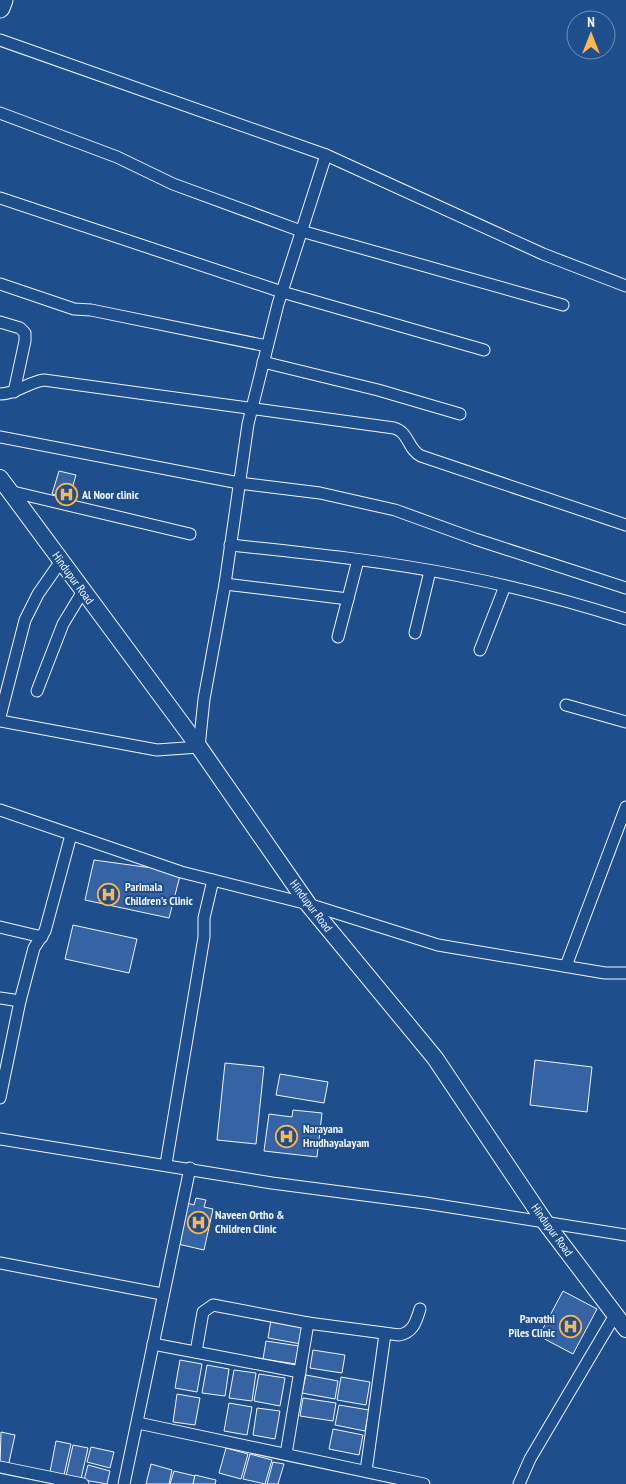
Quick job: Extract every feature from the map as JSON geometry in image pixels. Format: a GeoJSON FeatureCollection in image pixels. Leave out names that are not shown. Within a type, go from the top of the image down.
{"type":"FeatureCollection","features":[{"type":"Feature","properties":{"kind":"main road"},"geometry":{"type":"LineString","coordinates":[[0,8],[3,0]]}},
{"type":"Feature","properties":{"kind":"street"},"geometry":{"type":"LineString","coordinates":[[0,40],[326,155],[543,254],[626,286]]}},
{"type":"Feature","properties":{"kind":"street"},"geometry":{"type":"LineString","coordinates":[[0,113],[117,157],[173,184],[301,231],[562,305]]}},
{"type":"Feature","properties":{"kind":"street"},"geometry":{"type":"LineString","coordinates":[[0,721],[157,750],[199,748],[204,699],[225,584],[238,483],[252,408],[282,292],[326,155]]}},
{"type":"Feature","properties":{"kind":"street"},"geometry":{"type":"LineString","coordinates":[[0,198],[282,292],[484,350]]}},
{"type":"Feature","properties":{"kind":"street"},"geometry":{"type":"LineString","coordinates":[[0,284],[74,309],[92,310],[267,346]]}},
{"type":"Feature","properties":{"kind":"street"},"geometry":{"type":"LineString","coordinates":[[0,322],[20,328],[25,333],[14,392]]}},
{"type":"Feature","properties":{"kind":"street"},"geometry":{"type":"LineString","coordinates":[[263,362],[378,390],[460,414]]}},
{"type":"Feature","properties":{"kind":"street"},"geometry":{"type":"LineString","coordinates":[[0,394],[14,392],[32,382],[44,380],[399,429],[415,453],[421,456],[626,525]]}},
{"type":"Feature","properties":{"kind":"street"},"geometry":{"type":"LineString","coordinates":[[0,437],[238,483],[320,493],[395,510],[475,539],[626,588]]}},
{"type":"Feature","properties":{"kind":"street"},"geometry":{"type":"LineString","coordinates":[[5,484],[190,534]]}},
{"type":"Feature","properties":{"kind":"street","name":"Hindupur Road"},"geometry":{"type":"LineString","coordinates":[[5,484],[199,748],[308,904],[436,1058],[545,1222],[626,1330]]}},
{"type":"Feature","properties":{"kind":"street"},"geometry":{"type":"LineString","coordinates":[[230,545],[358,560],[430,571],[567,601],[626,619]]}},
{"type":"Feature","properties":{"kind":"street"},"geometry":{"type":"LineString","coordinates":[[338,637],[358,560]]}},
{"type":"Feature","properties":{"kind":"street"},"geometry":{"type":"LineString","coordinates":[[0,717],[25,620],[38,594],[61,561]]}},
{"type":"Feature","properties":{"kind":"street"},"geometry":{"type":"LineString","coordinates":[[415,633],[430,571]]}},
{"type":"Feature","properties":{"kind":"street"},"geometry":{"type":"LineString","coordinates":[[225,584],[348,599]]}},
{"type":"Feature","properties":{"kind":"street"},"geometry":{"type":"LineString","coordinates":[[480,650],[505,586]]}},
{"type":"Feature","properties":{"kind":"street"},"geometry":{"type":"LineString","coordinates":[[37,691],[63,624],[83,591]]}},
{"type":"Feature","properties":{"kind":"street"},"geometry":{"type":"LineString","coordinates":[[566,705],[626,722]]}},
{"type":"Feature","properties":{"kind":"street"},"geometry":{"type":"LineString","coordinates":[[566,966],[626,807]]}},
{"type":"Feature","properties":{"kind":"street"},"geometry":{"type":"LineString","coordinates":[[0,810],[71,836],[213,880],[308,904],[438,946],[605,973],[626,973]]}},
{"type":"Feature","properties":{"kind":"street"},"geometry":{"type":"LineString","coordinates":[[0,1098],[20,1002],[34,948],[42,938],[71,836]]}},
{"type":"Feature","properties":{"kind":"street"},"geometry":{"type":"LineString","coordinates":[[166,1164],[202,946],[204,918],[213,880]]}},
{"type":"Feature","properties":{"kind":"street"},"geometry":{"type":"LineString","coordinates":[[0,927],[42,938]]}},
{"type":"Feature","properties":{"kind":"street"},"geometry":{"type":"LineString","coordinates":[[0,998],[20,1002]]}},
{"type":"Feature","properties":{"kind":"street"},"geometry":{"type":"LineString","coordinates":[[0,1139],[626,1235]]}},
{"type":"Feature","properties":{"kind":"street"},"geometry":{"type":"LineString","coordinates":[[124,1484],[138,1423],[162,1294],[190,1168]]}},
{"type":"Feature","properties":{"kind":"street"},"geometry":{"type":"LineString","coordinates":[[0,1263],[162,1294]]}},
{"type":"Feature","properties":{"kind":"street"},"geometry":{"type":"LineString","coordinates":[[196,1352],[203,1312],[213,1304],[308,1323],[385,1334],[407,1334],[413,1328],[420,1309]]}},
{"type":"Feature","properties":{"kind":"street"},"geometry":{"type":"LineString","coordinates":[[519,1484],[530,1459],[615,1315]]}},
{"type":"Feature","properties":{"kind":"street"},"geometry":{"type":"LineString","coordinates":[[286,1454],[308,1323]]}},
{"type":"Feature","properties":{"kind":"street"},"geometry":{"type":"LineString","coordinates":[[366,1471],[385,1334]]}},
{"type":"Feature","properties":{"kind":"street"},"geometry":{"type":"LineString","coordinates":[[153,1344],[300,1372]]}},
{"type":"Feature","properties":{"kind":"street"},"geometry":{"type":"LineString","coordinates":[[138,1423],[424,1484]]}},
{"type":"Feature","properties":{"kind":"street"},"geometry":{"type":"LineString","coordinates":[[0,1467],[83,1484]]}},
{"type":"Feature","properties":{"kind":"building"},"geometry":{"type":"Polygon","coordinates":[[[59,471],[76,475],[69,499],[52,494],[59,471]]]}},
{"type":"Feature","properties":{"kind":"building"},"geometry":{"type":"Polygon","coordinates":[[[94,860],[181,872],[169,918],[85,900],[94,860]]]}},
{"type":"Feature","properties":{"kind":"building"},"geometry":{"type":"Polygon","coordinates":[[[73,925],[137,939],[129,973],[65,959],[73,925]]]}},
{"type":"Feature","properties":{"kind":"building"},"geometry":{"type":"Polygon","coordinates":[[[535,1060],[592,1067],[587,1112],[530,1105],[535,1060]]]}},
{"type":"Feature","properties":{"kind":"building"},"geometry":{"type":"Polygon","coordinates":[[[225,1063],[264,1067],[256,1144],[217,1140],[225,1063]]]}},
{"type":"Feature","properties":{"kind":"building"},"geometry":{"type":"Polygon","coordinates":[[[280,1074],[328,1082],[324,1103],[276,1095],[280,1074]]]}},
{"type":"Feature","properties":{"kind":"building"},"geometry":{"type":"Polygon","coordinates":[[[293,1110],[322,1113],[317,1157],[264,1151],[269,1114],[292,1117],[293,1110]]]}},
{"type":"Feature","properties":{"kind":"building"},"geometry":{"type":"Polygon","coordinates":[[[196,1198],[206,1200],[204,1207],[213,1209],[204,1250],[178,1244],[187,1203],[194,1205],[196,1198]]]}},
{"type":"Feature","properties":{"kind":"building"},"geometry":{"type":"Polygon","coordinates":[[[563,1291],[597,1309],[573,1354],[539,1336],[563,1291]]]}},
{"type":"Feature","properties":{"kind":"building"},"geometry":{"type":"Polygon","coordinates":[[[271,1320],[304,1326],[301,1344],[268,1338],[271,1320]]]}},
{"type":"Feature","properties":{"kind":"building"},"geometry":{"type":"Polygon","coordinates":[[[266,1341],[299,1346],[296,1364],[263,1359],[266,1341]]]}},
{"type":"Feature","properties":{"kind":"building"},"geometry":{"type":"Polygon","coordinates":[[[313,1350],[345,1355],[342,1373],[310,1368],[313,1350]]]}},
{"type":"Feature","properties":{"kind":"building"},"geometry":{"type":"Polygon","coordinates":[[[180,1360],[202,1364],[197,1392],[175,1388],[180,1360]]]}},
{"type":"Feature","properties":{"kind":"building"},"geometry":{"type":"Polygon","coordinates":[[[207,1365],[229,1369],[225,1396],[202,1393],[207,1365]]]}},
{"type":"Feature","properties":{"kind":"building"},"geometry":{"type":"Polygon","coordinates":[[[234,1370],[256,1373],[252,1401],[229,1398],[234,1370]]]}},
{"type":"Feature","properties":{"kind":"building"},"geometry":{"type":"Polygon","coordinates":[[[259,1374],[285,1378],[280,1406],[254,1401],[259,1374]]]}},
{"type":"Feature","properties":{"kind":"building"},"geometry":{"type":"Polygon","coordinates":[[[306,1375],[338,1381],[335,1399],[302,1393],[306,1375]]]}},
{"type":"Feature","properties":{"kind":"building"},"geometry":{"type":"Polygon","coordinates":[[[341,1377],[370,1382],[366,1405],[337,1400],[341,1377]]]}},
{"type":"Feature","properties":{"kind":"building"},"geometry":{"type":"Polygon","coordinates":[[[177,1394],[200,1398],[195,1425],[173,1422],[177,1394]]]}},
{"type":"Feature","properties":{"kind":"building"},"geometry":{"type":"Polygon","coordinates":[[[303,1398],[336,1403],[333,1421],[300,1416],[303,1398]]]}},
{"type":"Feature","properties":{"kind":"building"},"geometry":{"type":"Polygon","coordinates":[[[229,1403],[252,1407],[247,1435],[224,1431],[229,1403]]]}},
{"type":"Feature","properties":{"kind":"building"},"geometry":{"type":"Polygon","coordinates":[[[339,1405],[369,1410],[365,1431],[335,1425],[339,1405]]]}},
{"type":"Feature","properties":{"kind":"building"},"geometry":{"type":"Polygon","coordinates":[[[257,1408],[280,1411],[275,1439],[253,1435],[257,1408]]]}},
{"type":"Feature","properties":{"kind":"building"},"geometry":{"type":"Polygon","coordinates":[[[333,1429],[363,1435],[359,1455],[329,1449],[333,1429]]]}},
{"type":"Feature","properties":{"kind":"building"},"geometry":{"type":"Polygon","coordinates":[[[1,1432],[15,1435],[8,1467],[0,1465],[1,1432]]]}},
{"type":"Feature","properties":{"kind":"building"},"geometry":{"type":"Polygon","coordinates":[[[56,1441],[71,1444],[64,1475],[50,1472],[56,1441]]]}},
{"type":"Feature","properties":{"kind":"building"},"geometry":{"type":"Polygon","coordinates":[[[73,1445],[88,1448],[81,1479],[66,1476],[73,1445]]]}},
{"type":"Feature","properties":{"kind":"building"},"geometry":{"type":"Polygon","coordinates":[[[91,1447],[114,1452],[110,1468],[87,1462],[91,1447]]]}},
{"type":"Feature","properties":{"kind":"building"},"geometry":{"type":"Polygon","coordinates":[[[226,1448],[248,1454],[241,1479],[219,1473],[226,1448]]]}},
{"type":"Feature","properties":{"kind":"building"},"geometry":{"type":"Polygon","coordinates":[[[250,1454],[272,1460],[265,1484],[243,1479],[250,1454]]]}},
{"type":"Feature","properties":{"kind":"building"},"geometry":{"type":"Polygon","coordinates":[[[273,1462],[284,1464],[278,1484],[267,1484],[273,1462]]]}},
{"type":"Feature","properties":{"kind":"building"},"geometry":{"type":"Polygon","coordinates":[[[151,1464],[172,1470],[169,1484],[146,1484],[151,1464]]]}},
{"type":"Feature","properties":{"kind":"building"},"geometry":{"type":"Polygon","coordinates":[[[88,1465],[110,1471],[107,1484],[84,1480],[88,1465]]]}},
{"type":"Feature","properties":{"kind":"building"},"geometry":{"type":"Polygon","coordinates":[[[174,1471],[195,1476],[193,1484],[170,1484],[174,1471]]]}},
{"type":"Feature","properties":{"kind":"building"},"geometry":{"type":"Polygon","coordinates":[[[195,1475],[216,1480],[215,1484],[193,1484],[195,1475]]]}},
{"type":"Feature","properties":{"kind":"place","name":"Al Noor clinic"},"geometry":{"type":"Point","coordinates":[66,495]}},
{"type":"Feature","properties":{"kind":"place","name":"Parimala Children's Clinic"},"geometry":{"type":"Point","coordinates":[109,894]}},
{"type":"Feature","properties":{"kind":"place","name":"Narayana Hrudhayalayam"},"geometry":{"type":"Point","coordinates":[287,1136]}},
{"type":"Feature","properties":{"kind":"place","name":"Naveen Ortho & Children Clinic"},"geometry":{"type":"Point","coordinates":[199,1222]}},
{"type":"Feature","properties":{"kind":"place","name":"Parvathi Piles Clinic"},"geometry":{"type":"Point","coordinates":[571,1326]}}]}
